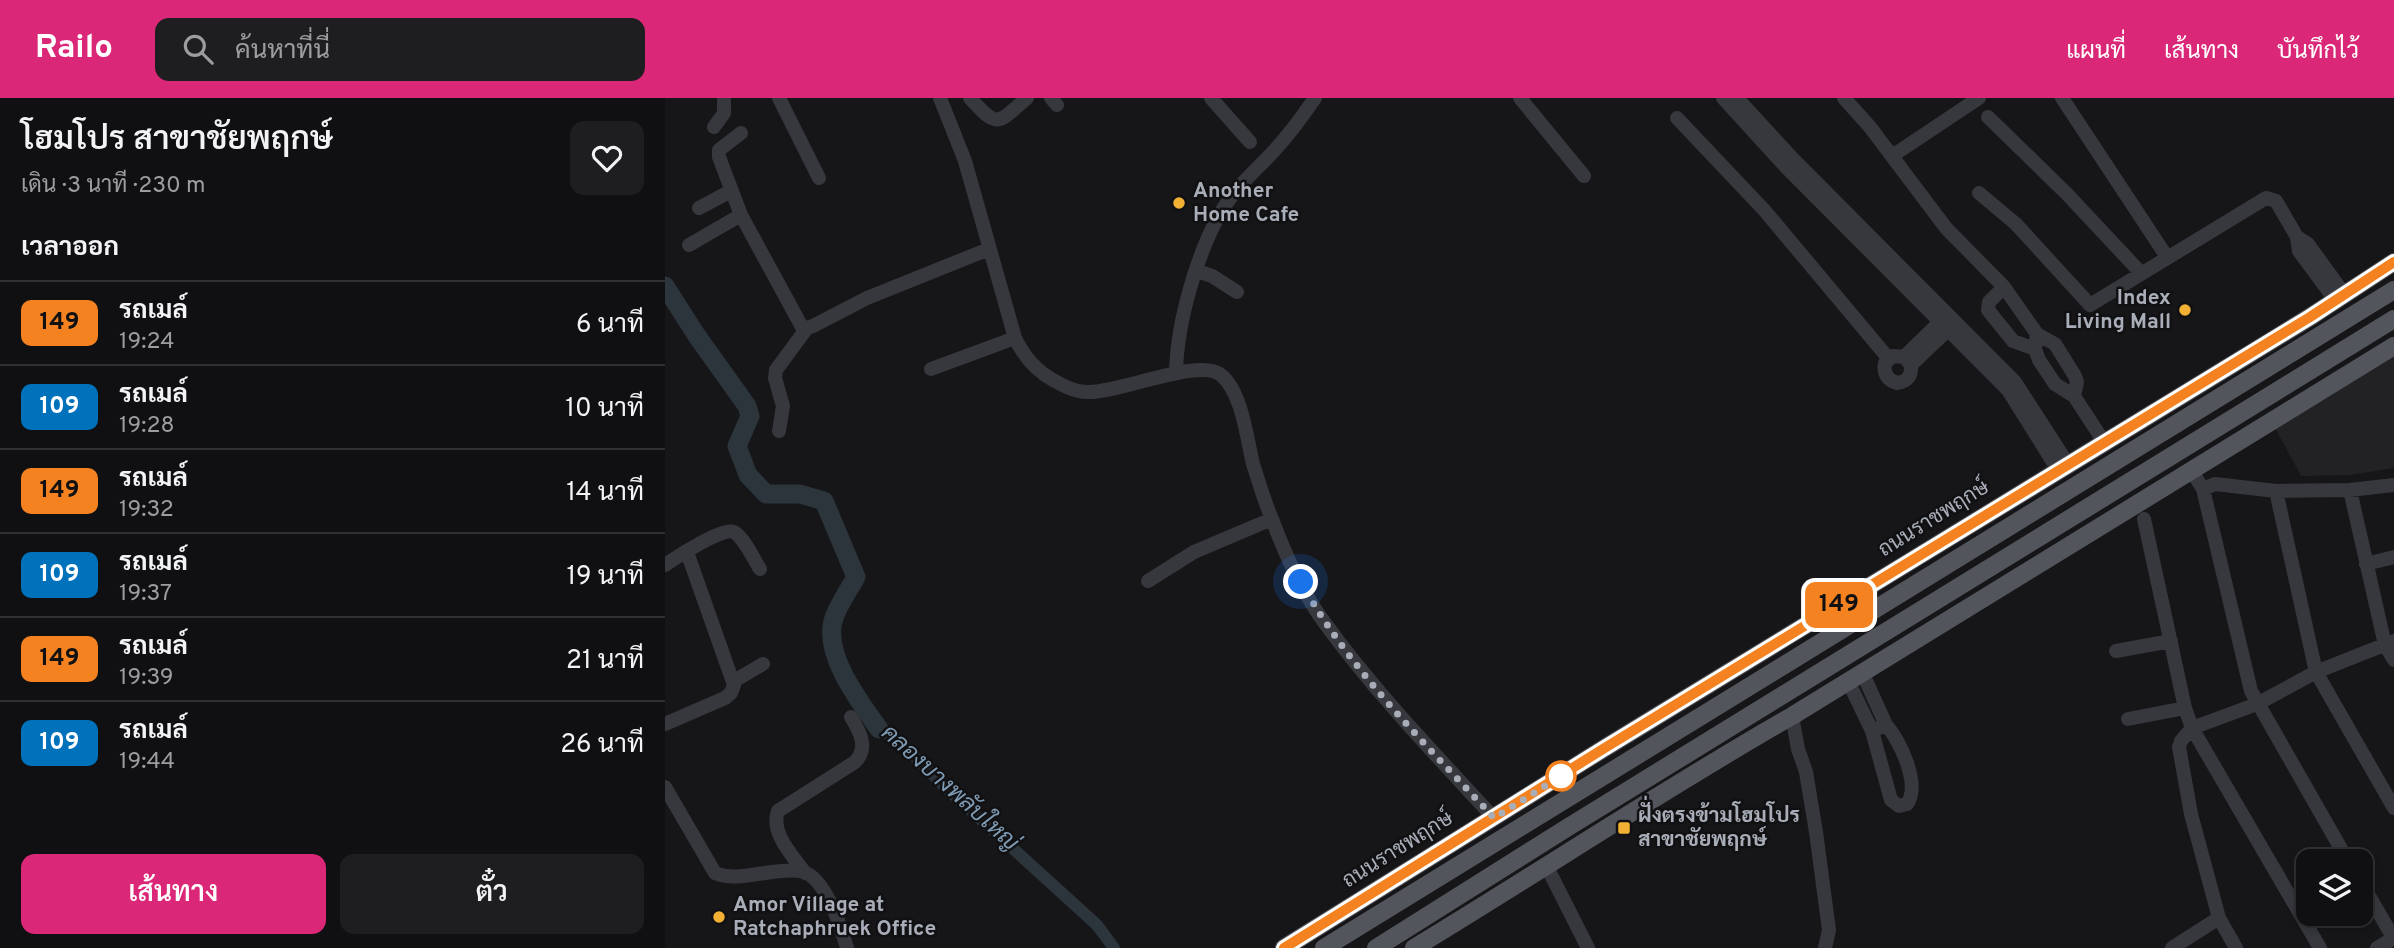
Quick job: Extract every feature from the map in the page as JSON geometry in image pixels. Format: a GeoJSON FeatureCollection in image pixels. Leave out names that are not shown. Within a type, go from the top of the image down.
{"type":"FeatureCollection","features":[{"type":"Feature","properties":{"kind":"main road","name":"ถนนราชพฤกษ์"},"geometry":{"type":"LineString","coordinates":[[1284,948],[2337,300],[2394,262]]}},
{"type":"Feature","properties":{"kind":"main road"},"geometry":{"type":"LineString","coordinates":[[2337,300],[2394,275]]}},
{"type":"Feature","properties":{"kind":"main road","name":"ถนนราชพฤกษ์"},"geometry":{"type":"LineString","coordinates":[[1324,948],[2394,290]]}},
{"type":"Feature","properties":{"kind":"main road"},"geometry":{"type":"LineString","coordinates":[[1376,948],[2394,319]]}},
{"type":"Feature","properties":{"kind":"main road"},"geometry":{"type":"LineString","coordinates":[[1414,948],[1703,767],[1792,716],[2394,346]]}},
{"type":"Feature","properties":{"kind":"main road"},"geometry":{"type":"LineString","coordinates":[[1570,826],[1598,821],[1671,780],[1703,767]]}},
{"type":"Feature","properties":{"kind":"street"},"geometry":{"type":"LineString","coordinates":[[714,128],[724,113],[725,98]]}},
{"type":"Feature","properties":{"kind":"street"},"geometry":{"type":"LineString","coordinates":[[779,98],[819,178]]}},
{"type":"Feature","properties":{"kind":"street"},"geometry":{"type":"LineString","coordinates":[[940,98],[965,161],[1015,338],[1022,354],[1037,369],[1060,384],[1081,391],[1112,390],[1176,373],[1209,369],[1222,376],[1229,383],[1240,411],[1253,463],[1272,519],[1287,556],[1313,604],[1357,667],[1494,818]]}},
{"type":"Feature","properties":{"kind":"street"},"geometry":{"type":"LineString","coordinates":[[969,98],[988,118],[999,120],[1027,98]]}},
{"type":"Feature","properties":{"kind":"street"},"geometry":{"type":"LineString","coordinates":[[1211,98],[1250,142]]}},
{"type":"Feature","properties":{"kind":"street"},"geometry":{"type":"LineString","coordinates":[[1176,373],[1178,338],[1197,271],[1224,207],[1234,192],[1294,128],[1315,98]]}},
{"type":"Feature","properties":{"kind":"street"},"geometry":{"type":"LineString","coordinates":[[1520,98],[1584,176]]}},
{"type":"Feature","properties":{"kind":"street"},"geometry":{"type":"LineString","coordinates":[[1723,98],[2011,386],[2063,467]]}},
{"type":"Feature","properties":{"kind":"street"},"geometry":{"type":"LineString","coordinates":[[1737,98],[1788,162]]}},
{"type":"Feature","properties":{"kind":"street"},"geometry":{"type":"LineString","coordinates":[[1892,156],[1979,98]]}},
{"type":"Feature","properties":{"kind":"street"},"geometry":{"type":"LineString","coordinates":[[2062,98],[2167,257]]}},
{"type":"Feature","properties":{"kind":"street"},"geometry":{"type":"LineString","coordinates":[[1850,100],[1945,228],[2004,287],[2036,342],[2039,360],[2055,384],[2062,391],[2074,396],[2104,442]]}},
{"type":"Feature","properties":{"kind":"street"},"geometry":{"type":"LineString","coordinates":[[1987,117],[2067,194],[2141,273]]}},
{"type":"Feature","properties":{"kind":"street"},"geometry":{"type":"LineString","coordinates":[[1677,118],[1765,211],[1889,359]]}},
{"type":"Feature","properties":{"kind":"street"},"geometry":{"type":"LineString","coordinates":[[741,133],[718,152],[731,191],[798,322],[807,328]]}},
{"type":"Feature","properties":{"kind":"street"},"geometry":{"type":"LineString","coordinates":[[699,208],[731,191]]}},
{"type":"Feature","properties":{"kind":"street"},"geometry":{"type":"LineString","coordinates":[[1979,193],[2016,224],[2090,305],[2266,198],[2276,201],[2297,237],[2299,251],[2337,300]]}},
{"type":"Feature","properties":{"kind":"street"},"geometry":{"type":"LineString","coordinates":[[689,245],[741,215]]}},
{"type":"Feature","properties":{"kind":"street"},"geometry":{"type":"LineString","coordinates":[[779,431],[783,406],[775,378],[776,370],[807,328],[878,293],[989,249]]}},
{"type":"Feature","properties":{"kind":"street"},"geometry":{"type":"LineString","coordinates":[[1197,271],[1212,276],[1237,292]]}},
{"type":"Feature","properties":{"kind":"street"},"geometry":{"type":"LineString","coordinates":[[2004,287],[1989,302],[1988,310],[2013,341],[2055,344],[2075,376],[2074,396]]}},
{"type":"Feature","properties":{"kind":"street"},"geometry":{"type":"LineString","coordinates":[[1907,361],[1948,322]]}},
{"type":"Feature","properties":{"kind":"street"},"geometry":{"type":"LineString","coordinates":[[931,369],[1015,338]]}},
{"type":"Feature","properties":{"kind":"street"},"geometry":{"type":"LineString","coordinates":[[1899,355],[1907,361],[1910,376],[1907,380],[1897,383],[1888,378],[1885,363],[1889,359],[1899,355]]}},
{"type":"Feature","properties":{"kind":"street"},"geometry":{"type":"LineString","coordinates":[[2191,470],[2205,489],[2246,673],[2257,704],[2342,849]]}},
{"type":"Feature","properties":{"kind":"street"},"geometry":{"type":"LineString","coordinates":[[2205,489],[2215,484],[2276,491],[2350,490],[2394,485]]}},
{"type":"Feature","properties":{"kind":"street"},"geometry":{"type":"LineString","coordinates":[[2350,490],[2366,564],[2394,660]]}},
{"type":"Feature","properties":{"kind":"street"},"geometry":{"type":"LineString","coordinates":[[2276,491],[2316,672],[2394,808]]}},
{"type":"Feature","properties":{"kind":"street"},"geometry":{"type":"LineString","coordinates":[[1148,581],[1194,552],[1272,519]]}},
{"type":"Feature","properties":{"kind":"street"},"geometry":{"type":"LineString","coordinates":[[2144,519],[2185,708],[2192,728],[2320,948]]}},
{"type":"Feature","properties":{"kind":"street"},"geometry":{"type":"LineString","coordinates":[[665,565],[722,532],[729,531],[734,532],[743,542],[760,569]]}},
{"type":"Feature","properties":{"kind":"street"},"geometry":{"type":"LineString","coordinates":[[665,724],[725,698],[733,690],[734,681],[687,552]]}},
{"type":"Feature","properties":{"kind":"street"},"geometry":{"type":"LineString","coordinates":[[2366,564],[2394,557]]}},
{"type":"Feature","properties":{"kind":"street"},"geometry":{"type":"LineString","coordinates":[[2116,651],[2171,641]]}},
{"type":"Feature","properties":{"kind":"street"},"geometry":{"type":"LineString","coordinates":[[2236,948],[2219,918],[2191,814],[2179,747],[2181,741],[2192,728],[2257,704],[2316,672],[2390,643]]}},
{"type":"Feature","properties":{"kind":"street"},"geometry":{"type":"LineString","coordinates":[[734,681],[763,664]]}},
{"type":"Feature","properties":{"kind":"street"},"geometry":{"type":"LineString","coordinates":[[1855,677],[1895,735],[1904,754],[1913,791],[1907,804],[1899,806],[1893,803],[1855,677]]}},
{"type":"Feature","properties":{"kind":"street"},"geometry":{"type":"LineString","coordinates":[[2128,719],[2185,708]]}},
{"type":"Feature","properties":{"kind":"street"},"geometry":{"type":"LineString","coordinates":[[1792,716],[1798,749],[1797,770],[1811,833],[1819,930],[1825,945]]}},
{"type":"Feature","properties":{"kind":"street"},"geometry":{"type":"LineString","coordinates":[[847,948],[829,900],[817,882],[803,872],[778,833],[776,817],[778,811],[861,756],[863,747],[860,734],[851,717]]}},
{"type":"Feature","properties":{"kind":"street"},"geometry":{"type":"LineString","coordinates":[[1871,731],[1887,725]]}},
{"type":"Feature","properties":{"kind":"street"},"geometry":{"type":"LineString","coordinates":[[665,787],[715,873],[734,877],[803,872]]}},
{"type":"Feature","properties":{"kind":"street"},"geometry":{"type":"LineString","coordinates":[[1547,867],[1588,948]]}},
{"type":"Feature","properties":{"kind":"street"},"geometry":{"type":"LineString","coordinates":[[2373,903],[2394,939],[2377,948]]}},
{"type":"Feature","properties":{"kind":"street"},"geometry":{"type":"LineString","coordinates":[[2172,948],[2219,918]]}},
{"type":"Feature","properties":{"kind":"shaded area"},"geometry":{"type":"Polygon","coordinates":[[[2394,354],[2394,468],[2350,475],[2301,476],[2274,426],[2394,354]]]}},
{"type":"Feature","properties":{"kind":"waterway","name":"คลองบางพลับใหญ่"},"geometry":{"type":"LineString","coordinates":[[665,286],[747,406],[750,416],[737,446],[748,475],[766,494],[800,494],[824,501],[856,577],[833,621],[834,649],[846,678],[879,729]]}},
{"type":"Feature","properties":{"kind":"waterway","name":"คลองบางพลับใหญ่"},"geometry":{"type":"LineString","coordinates":[[879,729],[901,743],[944,786],[1097,925],[1114,948]]}},
{"type":"Feature","properties":{"kind":"bus line","name":"149"},"geometry":{"type":"LineString","coordinates":[[1284,948],[1603,749],[2336,301],[2394,262]]}},
{"type":"Feature","properties":{"kind":"place","name":"Another Home Cafe"},"geometry":{"type":"Point","coordinates":[1179,203]}},
{"type":"Feature","properties":{"kind":"place","name":"Index Living Mall"},"geometry":{"type":"Point","coordinates":[2185,310]}},
{"type":"Feature","properties":{"kind":"place","name":"ฝั่งตรงข้ามโฮมโปร สาขาชัยพฤกษ์"},"geometry":{"type":"Point","coordinates":[1624,828]}},
{"type":"Feature","properties":{"kind":"place","name":"Amor Village at Ratchaphruek Office"},"geometry":{"type":"Point","coordinates":[719,917]}},
{"type":"Feature","properties":{"kind":"route"},"geometry":{"type":"LineString","coordinates":[[1301,582],[1323,621],[1357,667],[1494,818],[1561,776]]}}]}
